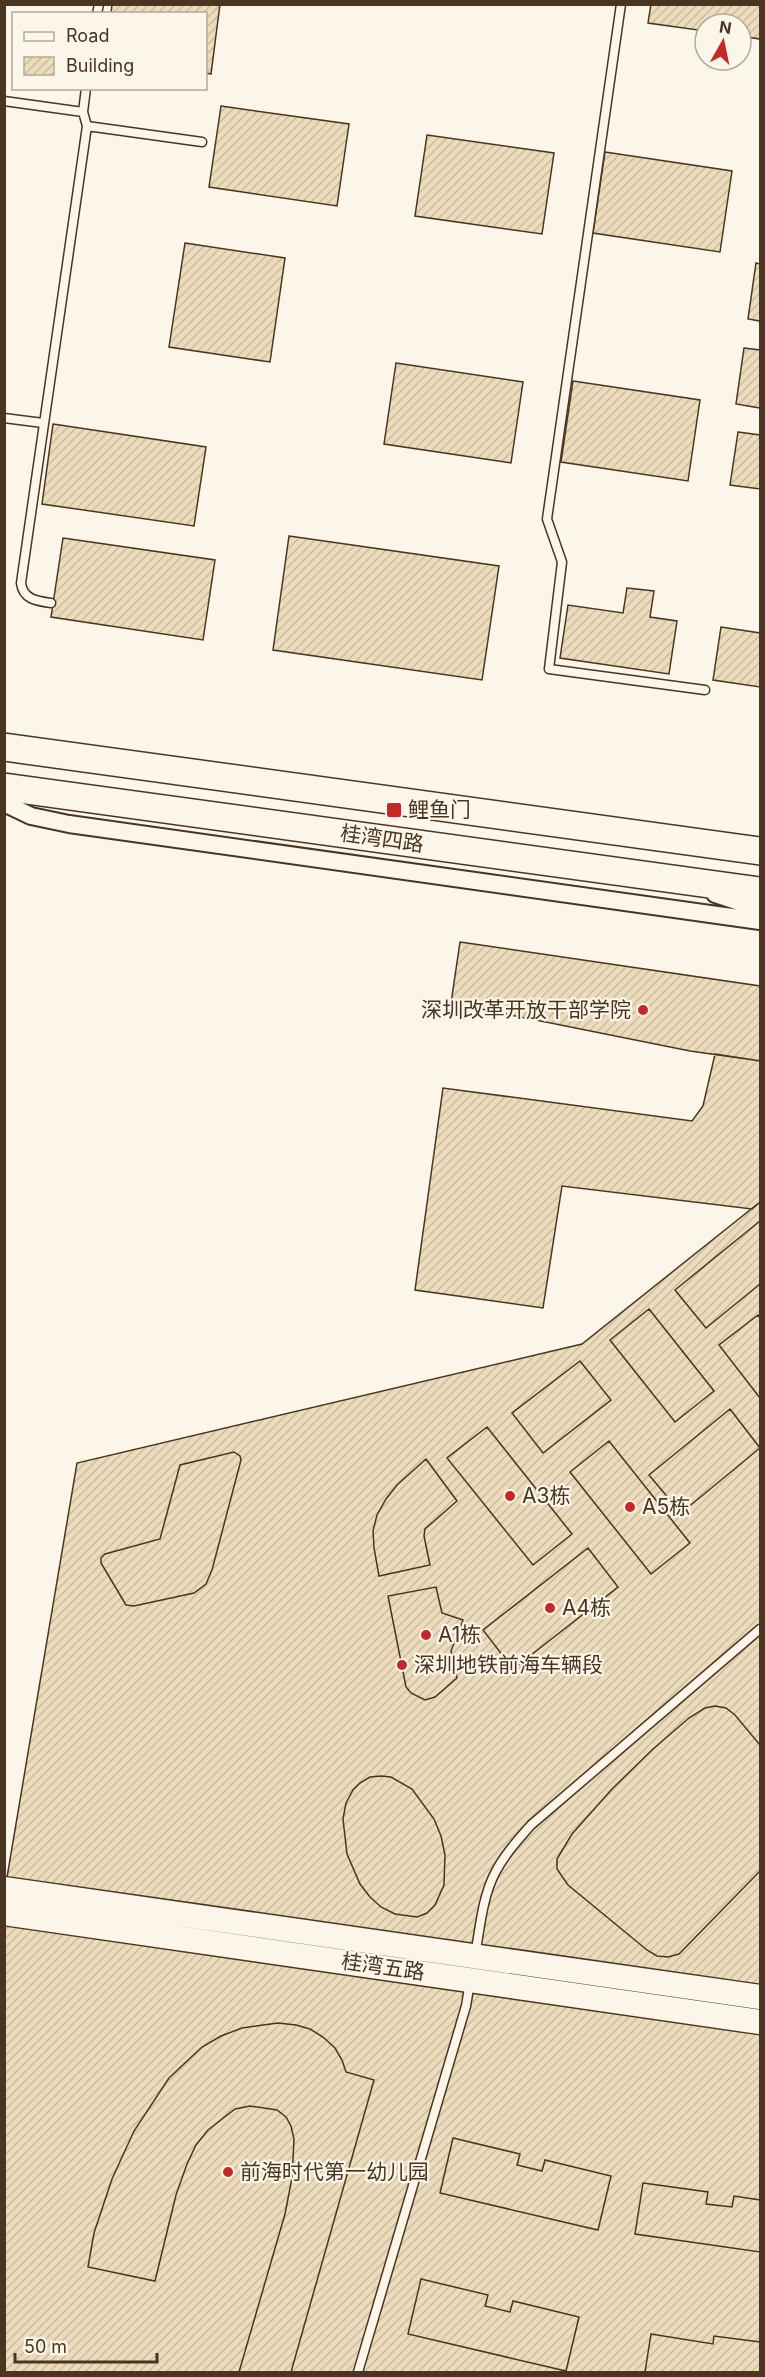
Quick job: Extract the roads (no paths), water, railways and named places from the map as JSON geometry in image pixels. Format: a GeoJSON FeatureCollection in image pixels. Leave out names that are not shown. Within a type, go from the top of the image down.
{"type":"FeatureCollection","features":[{"type":"Feature","properties":{"kind":"main road"},"geometry":{"type":"LineString","coordinates":[[4,735],[44,753]]}},
{"type":"Feature","properties":{"kind":"main road","name":"桂湾四路"},"geometry":{"type":"LineString","coordinates":[[4,747],[760,851]]}},
{"type":"Feature","properties":{"kind":"main road","name":"桂湾四路"},"geometry":{"type":"LineString","coordinates":[[4,787],[760,891]]}},
{"type":"Feature","properties":{"kind":"main road"},"geometry":{"type":"LineString","coordinates":[[4,798],[33,790]]}},
{"type":"Feature","properties":{"kind":"street"},"geometry":{"type":"LineString","coordinates":[[4,803],[17,811],[48,821],[760,921]]}},
{"type":"Feature","properties":{"kind":"street"},"geometry":{"type":"LineString","coordinates":[[663,878],[760,909]]}},
{"type":"Feature","properties":{"kind":"street","name":"桂湾五路"},"geometry":{"type":"LineString","coordinates":[[5,1889],[473,1968],[760,2022]]}},
{"type":"Feature","properties":{"kind":"street","name":"桂湾五路"},"geometry":{"type":"LineString","coordinates":[[4,1913],[473,1968],[760,1997]]}},
{"type":"Feature","properties":{"kind":"lane"},"geometry":{"type":"LineString","coordinates":[[621,4],[547,519],[562,562],[549,669],[705,690]]}},
{"type":"Feature","properties":{"kind":"lane"},"geometry":{"type":"LineString","coordinates":[[51,603],[27,597],[21,583],[87,126],[83,112],[86,90]]}},
{"type":"Feature","properties":{"kind":"lane"},"geometry":{"type":"LineString","coordinates":[[4,101],[83,112]]}},
{"type":"Feature","properties":{"kind":"lane"},"geometry":{"type":"LineString","coordinates":[[87,126],[202,142]]}},
{"type":"Feature","properties":{"kind":"lane"},"geometry":{"type":"LineString","coordinates":[[4,418],[43,423]]}},
{"type":"Feature","properties":{"kind":"lane"},"geometry":{"type":"LineString","coordinates":[[358,2373],[466,2006],[484,1910],[494,1874],[511,1848],[531,1825],[760,1629]]}},
{"type":"Feature","properties":{"kind":"place","name":"鲤鱼门"},"geometry":{"type":"Point","coordinates":[394,810]}},
{"type":"Feature","properties":{"kind":"place","name":"深圳改革开放干部学院"},"geometry":{"type":"Point","coordinates":[643,1010]}},
{"type":"Feature","properties":{"kind":"place","name":"A3栋"},"geometry":{"type":"Point","coordinates":[510,1496]}},
{"type":"Feature","properties":{"kind":"place","name":"A5栋"},"geometry":{"type":"Point","coordinates":[630,1507]}},
{"type":"Feature","properties":{"kind":"place","name":"A4栋"},"geometry":{"type":"Point","coordinates":[550,1608]}},
{"type":"Feature","properties":{"kind":"place","name":"A1栋"},"geometry":{"type":"Point","coordinates":[426,1635]}},
{"type":"Feature","properties":{"kind":"place","name":"深圳地铁前海车辆段"},"geometry":{"type":"Point","coordinates":[402,1665]}},
{"type":"Feature","properties":{"kind":"place","name":"前海时代第一幼儿园"},"geometry":{"type":"Point","coordinates":[228,2172]}}]}
